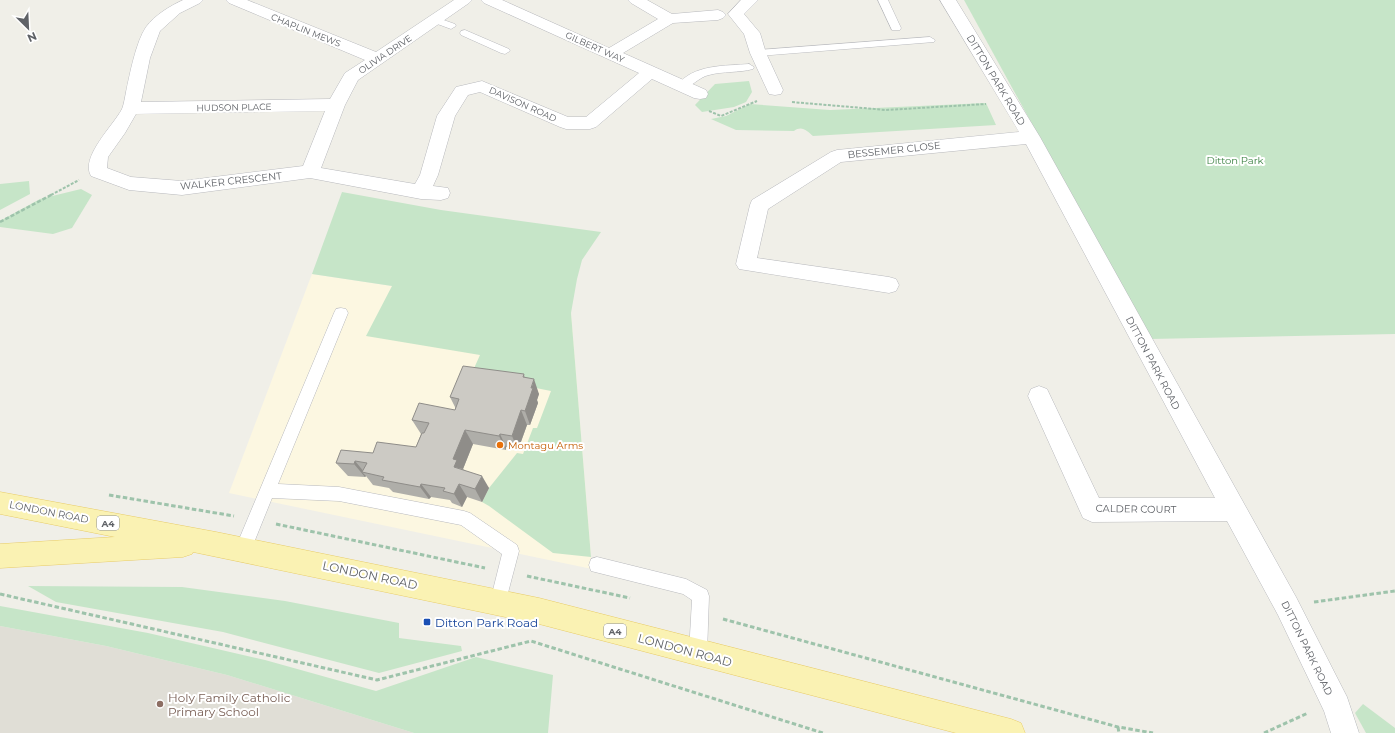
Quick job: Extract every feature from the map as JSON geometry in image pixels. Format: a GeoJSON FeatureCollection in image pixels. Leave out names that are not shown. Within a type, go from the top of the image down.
{"type":"FeatureCollection","features":[{"type":"Feature","properties":{"kind":"main road","name":"LONDON ROAD"},"geometry":{"type":"LineString","coordinates":[[0,503],[243,549],[539,611],[1002,732]]}},
{"type":"Feature","properties":{"kind":"main road","name":"LONDON ROAD"},"geometry":{"type":"LineString","coordinates":[[0,556],[216,544]]}},
{"type":"Feature","properties":{"kind":"street"},"geometry":{"type":"LineString","coordinates":[[97,171],[99,156],[119,129],[131,108],[142,58],[153,29],[175,10],[195,0]]}},
{"type":"Feature","properties":{"kind":"street","name":"CHAPLIN MEWS"},"geometry":{"type":"LineString","coordinates":[[234,0],[378,59]]}},
{"type":"Feature","properties":{"kind":"street"},"geometry":{"type":"LineString","coordinates":[[434,0],[458,4]]}},
{"type":"Feature","properties":{"kind":"street","name":"GILBERT WAY"},"geometry":{"type":"LineString","coordinates":[[489,0],[700,94]]}},
{"type":"Feature","properties":{"kind":"street"},"geometry":{"type":"LineString","coordinates":[[636,0],[669,19]]}},
{"type":"Feature","properties":{"kind":"street"},"geometry":{"type":"LineString","coordinates":[[750,0],[736,14],[752,33],[758,53],[775,90]]}},
{"type":"Feature","properties":{"kind":"street","name":"DITTON PARK ROAD"},"geometry":{"type":"LineString","coordinates":[[948,0],[1031,137],[1232,509],[1287,606],[1337,708],[1345,733]]}},
{"type":"Feature","properties":{"kind":"street","name":"OLIVIA DRIVE"},"geometry":{"type":"LineString","coordinates":[[310,172],[336,105],[351,77],[458,4]]}},
{"type":"Feature","properties":{"kind":"street"},"geometry":{"type":"LineString","coordinates":[[610,54],[669,19],[718,15]]}},
{"type":"Feature","properties":{"kind":"street","name":"DAVISON ROAD"},"geometry":{"type":"LineString","coordinates":[[421,192],[429,175],[446,116],[462,91],[482,86],[566,124],[590,123],[650,72]]}},
{"type":"Feature","properties":{"kind":"street","name":"HUDSON PLACE"},"geometry":{"type":"LineString","coordinates":[[131,108],[336,105]]}},
{"type":"Feature","properties":{"kind":"street","name":"BESSEMER CLOSE"},"geometry":{"type":"LineString","coordinates":[[889,285],[746,264],[759,205],[837,156],[1031,137]]}},
{"type":"Feature","properties":{"kind":"street","name":"WALKER CRESCENT"},"geometry":{"type":"LineString","coordinates":[[97,171],[130,183],[182,188],[310,172]]}},
{"type":"Feature","properties":{"kind":"street"},"geometry":{"type":"LineString","coordinates":[[310,172],[421,192],[441,193]]}},
{"type":"Feature","properties":{"kind":"street","name":"CALDER COURT"},"geometry":{"type":"LineString","coordinates":[[1039,396],[1092,510],[1232,509]]}},
{"type":"Feature","properties":{"kind":"lane"},"geometry":{"type":"LineString","coordinates":[[883,0],[896,28]]}},
{"type":"Feature","properties":{"kind":"lane"},"geometry":{"type":"LineString","coordinates":[[435,20],[451,26]]}},
{"type":"Feature","properties":{"kind":"lane"},"geometry":{"type":"LineString","coordinates":[[465,33],[505,51]]}},
{"type":"Feature","properties":{"kind":"lane"},"geometry":{"type":"LineString","coordinates":[[758,53],[930,40]]}},
{"type":"Feature","properties":{"kind":"lane"},"geometry":{"type":"LineString","coordinates":[[682,86],[697,75],[710,71],[749,67]]}},
{"type":"Feature","properties":{"kind":"lane"},"geometry":{"type":"LineString","coordinates":[[243,549],[341,313]]}},
{"type":"Feature","properties":{"kind":"lane"},"geometry":{"type":"LineString","coordinates":[[267,491],[339,494],[464,518],[511,551],[498,602]]}},
{"type":"Feature","properties":{"kind":"lane"},"geometry":{"type":"LineString","coordinates":[[597,565],[686,587],[701,596],[698,653]]}},
{"type":"Feature","properties":{"kind":"path"},"geometry":{"type":"LineString","coordinates":[[775,90],[779,100],[886,110],[989,104]]}},
{"type":"Feature","properties":{"kind":"path"},"geometry":{"type":"LineString","coordinates":[[0,222],[97,171]]}},
{"type":"Feature","properties":{"kind":"path"},"geometry":{"type":"LineString","coordinates":[[1287,606],[1395,591]]}},
{"type":"Feature","properties":{"kind":"path"},"geometry":{"type":"LineString","coordinates":[[0,594],[377,680],[531,641],[823,733]]}},
{"type":"Feature","properties":{"kind":"path"},"geometry":{"type":"LineString","coordinates":[[1118,727],[1118,733]]}},
{"type":"Feature","properties":{"kind":"shaded area"},"geometry":{"type":"Polygon","coordinates":[[[312,274],[571,313],[592,569],[229,493],[312,274]]]}},
{"type":"Feature","properties":{"kind":"shaded area","name":"Holy Family Catholic Primary School"},"geometry":{"type":"Polygon","coordinates":[[[0,626],[106,646],[227,675],[414,733],[0,733],[0,626]]]}},
{"type":"Feature","properties":{"kind":"green space","name":"Ditton Park"},"geometry":{"type":"Polygon","coordinates":[[[964,0],[1395,0],[1395,334],[1150,339],[964,0]]]}},
{"type":"Feature","properties":{"kind":"green space"},"geometry":{"type":"Polygon","coordinates":[[[749,81],[752,92],[746,102],[734,107],[702,112],[695,105],[715,84],[749,81]]]}},
{"type":"Feature","properties":{"kind":"green space"},"geometry":{"type":"Polygon","coordinates":[[[986,103],[996,125],[813,136],[802,129],[797,129],[794,131],[736,130],[711,119],[726,116],[750,104],[830,110],[986,103]]]}},
{"type":"Feature","properties":{"kind":"green space"},"geometry":{"type":"Polygon","coordinates":[[[29,181],[30,194],[0,210],[0,184],[29,181]]]}},
{"type":"Feature","properties":{"kind":"green space"},"geometry":{"type":"Polygon","coordinates":[[[81,189],[92,195],[72,228],[53,234],[0,227],[0,221],[40,199],[81,189]]]}},
{"type":"Feature","properties":{"kind":"green space"},"geometry":{"type":"Polygon","coordinates":[[[342,192],[441,210],[601,232],[582,260],[571,313],[591,557],[553,553],[482,502],[489,488],[517,453],[523,454],[533,428],[537,428],[551,391],[471,375],[480,355],[366,336],[392,286],[312,274],[342,192]]]}},
{"type":"Feature","properties":{"kind":"green space"},"geometry":{"type":"Polygon","coordinates":[[[28,586],[182,587],[285,601],[399,623],[399,638],[461,646],[462,651],[379,673],[223,632],[56,602],[28,586]]]}},
{"type":"Feature","properties":{"kind":"green space"},"geometry":{"type":"Polygon","coordinates":[[[0,606],[148,633],[265,660],[376,691],[476,657],[553,675],[548,733],[414,733],[227,675],[106,646],[0,626],[0,606]]]}},
{"type":"Feature","properties":{"kind":"green space"},"geometry":{"type":"Polygon","coordinates":[[[1363,704],[1395,728],[1395,733],[1366,733],[1355,713],[1363,704]]]}},
{"type":"Feature","properties":{"kind":"building","name":"Montagu Arms"},"geometry":{"type":"Polygon","coordinates":[[[463,366],[524,374],[523,377],[534,379],[531,388],[533,388],[525,411],[521,410],[512,436],[500,434],[499,436],[465,430],[453,459],[457,460],[454,467],[482,476],[475,489],[459,484],[454,494],[443,491],[445,488],[421,484],[420,487],[382,480],[384,477],[362,472],[367,463],[355,461],[354,464],[336,463],[341,450],[373,453],[377,442],[416,447],[422,433],[424,433],[429,423],[412,420],[419,403],[455,410],[459,399],[450,397],[463,366]]]}},
{"type":"Feature","properties":{"kind":"place","name":"Montagu Arms"},"geometry":{"type":"Point","coordinates":[500,445]}},
{"type":"Feature","properties":{"kind":"place","name":"Ditton Park Road"},"geometry":{"type":"Point","coordinates":[427,622]}},
{"type":"Feature","properties":{"kind":"place","name":"Holy Family Catholic Primary School"},"geometry":{"type":"Point","coordinates":[160,704]}}]}
